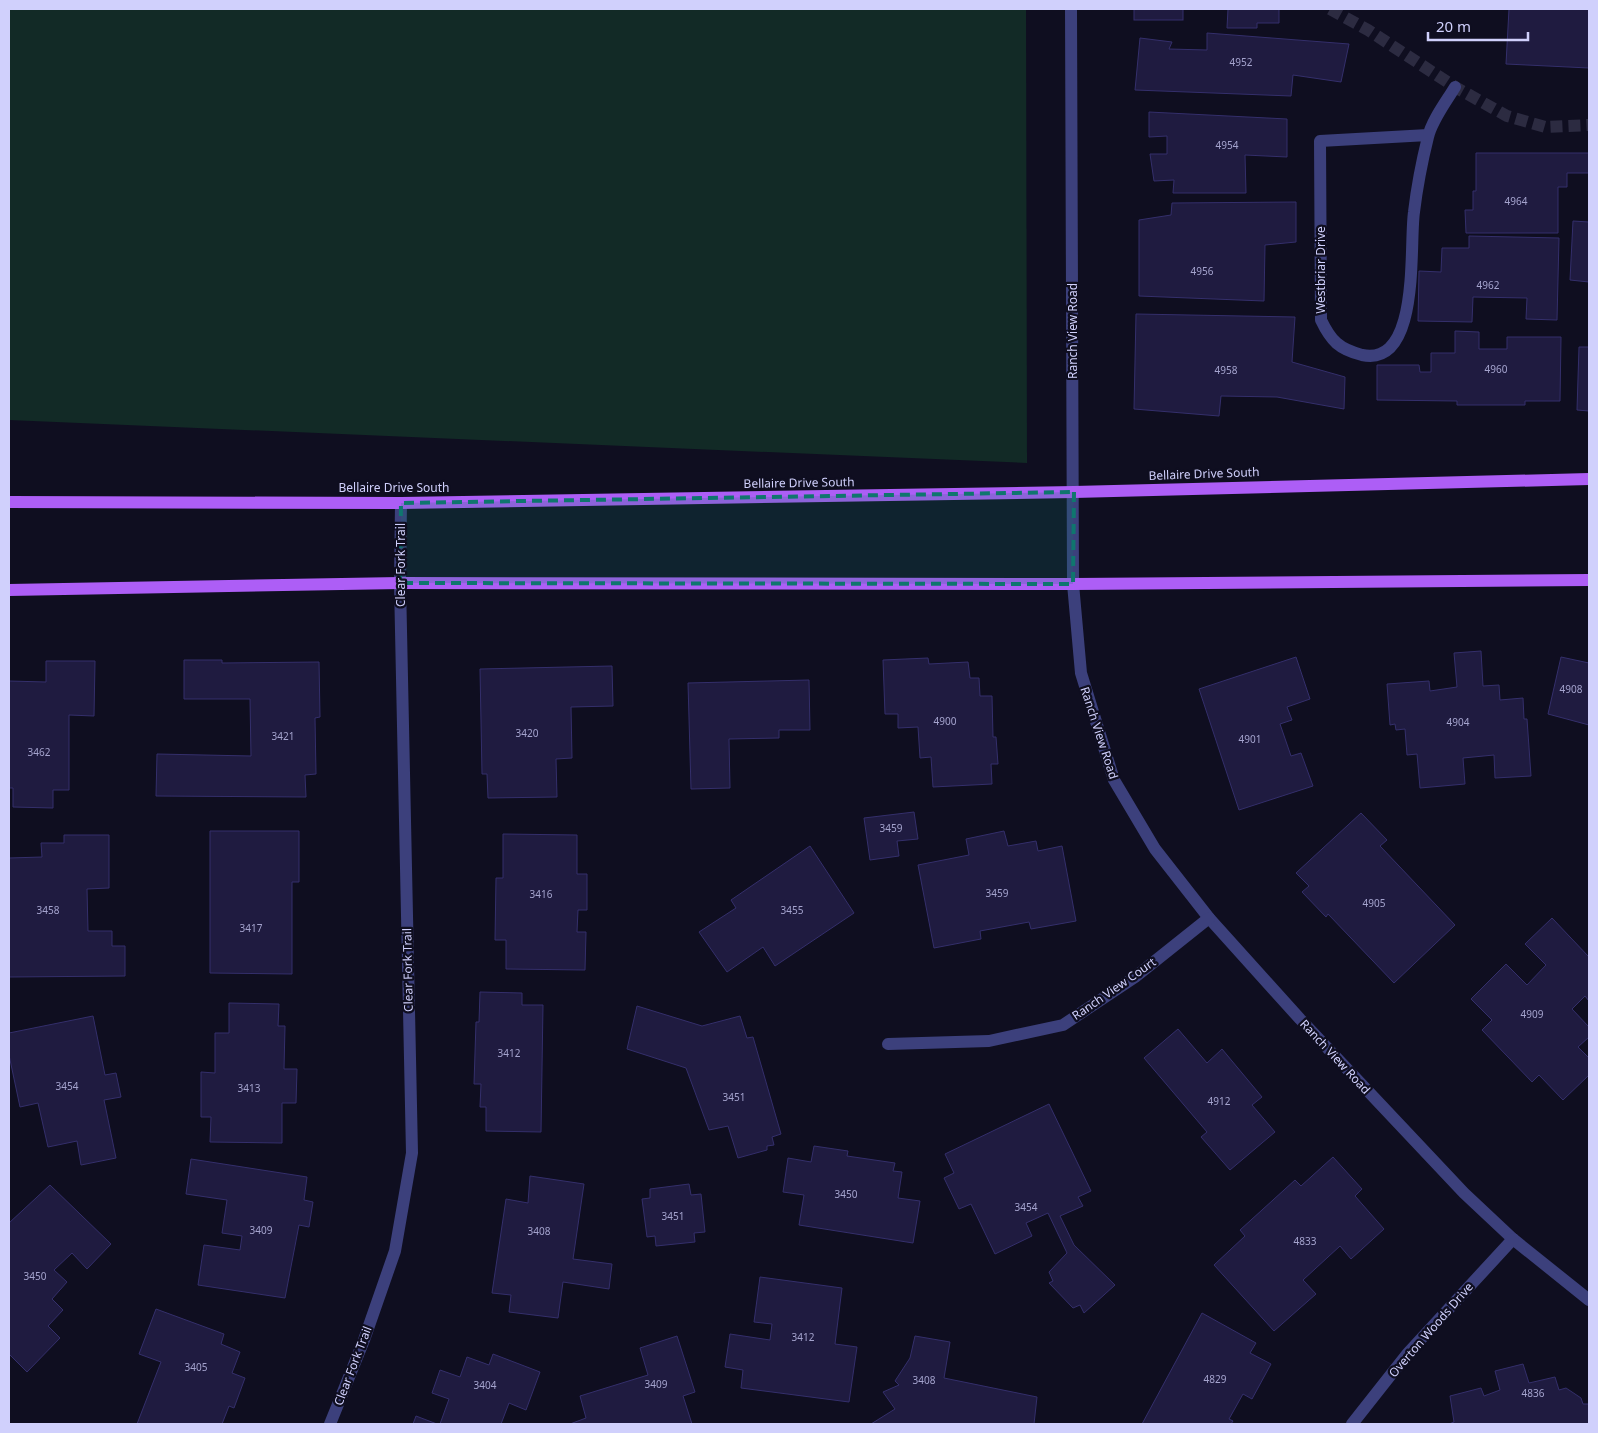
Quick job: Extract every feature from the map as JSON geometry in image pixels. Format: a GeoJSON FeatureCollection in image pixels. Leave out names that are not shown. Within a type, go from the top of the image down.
{"type":"FeatureCollection","features":[{"type":"Feature","properties":{"kind":"main road","name":"Bellaire Drive South"},"geometry":{"type":"LineString","coordinates":[[9,502],[401,503],[1074,492],[1589,479]]}},
{"type":"Feature","properties":{"kind":"main road"},"geometry":{"type":"LineString","coordinates":[[9,590],[400,583],[1073,584],[1589,580]]}},
{"type":"Feature","properties":{"kind":"street","name":"Ranch View Road"},"geometry":{"type":"LineString","coordinates":[[1071,9],[1073,584],[1080,673],[1114,780],[1155,849],[1209,918],[1359,1083],[1464,1193],[1513,1239],[1589,1300]]}},
{"type":"Feature","properties":{"kind":"street","name":"Westbriar Drive"},"geometry":{"type":"LineString","coordinates":[[1428,135],[1320,141],[1321,320],[1329,337],[1341,348],[1369,356],[1384,354],[1396,343],[1402,326],[1412,274],[1413,213],[1428,135],[1454,87]]}},
{"type":"Feature","properties":{"kind":"street","name":"Clear Fork Trail"},"geometry":{"type":"LineString","coordinates":[[330,1424],[364,1340],[395,1251],[412,1153],[400,583],[401,503]]}},
{"type":"Feature","properties":{"kind":"street","name":"Ranch View Court"},"geometry":{"type":"LineString","coordinates":[[888,1044],[989,1041],[1063,1026],[1135,977],[1209,918]]}},
{"type":"Feature","properties":{"kind":"street","name":"Overton Woods Drive"},"geometry":{"type":"LineString","coordinates":[[1352,1424],[1408,1353],[1513,1239]]}},
{"type":"Feature","properties":{"kind":"highlighted area"},"geometry":{"type":"Polygon","coordinates":[[[1074,492],[1073,584],[400,583],[401,503],[1074,492]]]}},
{"type":"Feature","properties":{"kind":"green space"},"geometry":{"type":"Polygon","coordinates":[[[9,9],[1026,9],[1027,463],[9,420],[9,9]]]}},
{"type":"Feature","properties":{"kind":"building"},"geometry":{"type":"Polygon","coordinates":[[[1134,9],[1183,9],[1183,20],[1134,20],[1134,9]]]}},
{"type":"Feature","properties":{"kind":"building"},"geometry":{"type":"Polygon","coordinates":[[[1228,9],[1279,9],[1279,23],[1257,23],[1257,28],[1227,28],[1228,9]]]}},
{"type":"Feature","properties":{"kind":"building"},"geometry":{"type":"Polygon","coordinates":[[[1509,9],[1589,9],[1589,68],[1506,64],[1509,9]]]}},
{"type":"Feature","properties":{"kind":"building"},"geometry":{"type":"Polygon","coordinates":[[[1207,33],[1349,44],[1341,82],[1293,75],[1291,96],[1135,90],[1140,38],[1172,42],[1169,49],[1207,50],[1207,33]]]}},
{"type":"Feature","properties":{"kind":"building"},"geometry":{"type":"Polygon","coordinates":[[[1149,112],[1287,119],[1287,157],[1245,155],[1246,193],[1173,193],[1174,180],[1154,181],[1150,154],[1167,154],[1167,136],[1149,137],[1149,112]]]}},
{"type":"Feature","properties":{"kind":"building"},"geometry":{"type":"Polygon","coordinates":[[[1476,153],[1589,153],[1589,173],[1567,173],[1567,187],[1558,187],[1558,233],[1466,233],[1465,210],[1473,210],[1473,191],[1476,191],[1476,153]]]}},
{"type":"Feature","properties":{"kind":"building"},"geometry":{"type":"Polygon","coordinates":[[[1296,202],[1296,242],[1265,245],[1264,301],[1139,296],[1139,220],[1171,215],[1172,203],[1296,202]]]}},
{"type":"Feature","properties":{"kind":"building"},"geometry":{"type":"Polygon","coordinates":[[[1573,221],[1589,222],[1589,282],[1570,280],[1573,221]]]}},
{"type":"Feature","properties":{"kind":"building"},"geometry":{"type":"Polygon","coordinates":[[[1469,236],[1559,238],[1557,320],[1526,319],[1527,298],[1473,297],[1472,322],[1418,321],[1419,271],[1441,272],[1442,248],[1469,248],[1469,236]]]}},
{"type":"Feature","properties":{"kind":"building"},"geometry":{"type":"Polygon","coordinates":[[[1136,314],[1295,317],[1292,362],[1345,377],[1344,409],[1277,397],[1221,396],[1219,416],[1134,409],[1136,314]]]}},
{"type":"Feature","properties":{"kind":"building"},"geometry":{"type":"Polygon","coordinates":[[[1455,331],[1479,332],[1479,349],[1507,349],[1507,337],[1561,337],[1560,401],[1525,401],[1525,405],[1457,405],[1457,401],[1377,400],[1377,365],[1419,365],[1420,372],[1431,372],[1431,353],[1455,353],[1455,331]]]}},
{"type":"Feature","properties":{"kind":"building"},"geometry":{"type":"Polygon","coordinates":[[[1579,347],[1589,347],[1589,411],[1577,410],[1579,347]]]}},
{"type":"Feature","properties":{"kind":"building"},"geometry":{"type":"Polygon","coordinates":[[[1481,651],[1483,686],[1499,685],[1500,700],[1523,698],[1524,719],[1527,719],[1531,776],[1495,778],[1494,755],[1463,758],[1465,784],[1420,788],[1417,754],[1407,755],[1405,729],[1396,730],[1395,724],[1390,725],[1387,684],[1429,681],[1430,691],[1457,687],[1454,653],[1481,651]]]}},
{"type":"Feature","properties":{"kind":"building"},"geometry":{"type":"Polygon","coordinates":[[[1296,657],[1310,699],[1287,707],[1292,720],[1280,724],[1291,756],[1301,753],[1313,786],[1239,810],[1199,689],[1296,657]]]}},
{"type":"Feature","properties":{"kind":"building"},"geometry":{"type":"Polygon","coordinates":[[[1561,657],[1589,663],[1589,725],[1548,714],[1561,657]]]}},
{"type":"Feature","properties":{"kind":"building"},"geometry":{"type":"Polygon","coordinates":[[[928,658],[929,664],[968,662],[970,678],[979,678],[980,696],[992,696],[993,737],[996,737],[998,764],[991,764],[992,784],[933,787],[931,757],[920,758],[918,727],[898,728],[898,714],[885,714],[883,660],[928,658]]]}},
{"type":"Feature","properties":{"kind":"building"},"geometry":{"type":"Polygon","coordinates":[[[184,660],[222,660],[222,663],[319,662],[320,717],[315,718],[316,774],[305,775],[306,797],[156,796],[157,754],[251,756],[250,699],[184,699],[184,660]]]}},
{"type":"Feature","properties":{"kind":"building"},"geometry":{"type":"Polygon","coordinates":[[[46,661],[95,661],[94,716],[69,715],[69,790],[53,790],[53,808],[13,807],[13,788],[9,788],[9,681],[46,682],[46,661]]]}},
{"type":"Feature","properties":{"kind":"building"},"geometry":{"type":"Polygon","coordinates":[[[612,666],[613,706],[571,707],[572,758],[556,759],[557,797],[488,798],[487,774],[482,774],[480,669],[612,666]]]}},
{"type":"Feature","properties":{"kind":"building"},"geometry":{"type":"Polygon","coordinates":[[[809,680],[810,730],[779,730],[779,738],[729,739],[730,788],[691,789],[688,683],[809,680]]]}},
{"type":"Feature","properties":{"kind":"building"},"geometry":{"type":"Polygon","coordinates":[[[914,812],[918,839],[897,841],[899,856],[870,860],[864,818],[914,812]]]}},
{"type":"Feature","properties":{"kind":"building"},"geometry":{"type":"Polygon","coordinates":[[[1361,813],[1387,840],[1380,846],[1455,925],[1394,983],[1328,914],[1326,917],[1302,892],[1309,886],[1296,873],[1361,813]]]}},
{"type":"Feature","properties":{"kind":"building"},"geometry":{"type":"Polygon","coordinates":[[[210,831],[299,831],[299,882],[292,882],[292,974],[210,973],[210,831]]]}},
{"type":"Feature","properties":{"kind":"building"},"geometry":{"type":"Polygon","coordinates":[[[1004,831],[1008,846],[1036,841],[1038,851],[1062,846],[1076,921],[1031,929],[1029,922],[980,931],[981,939],[934,948],[918,865],[969,855],[966,839],[1004,831]]]}},
{"type":"Feature","properties":{"kind":"building"},"geometry":{"type":"Polygon","coordinates":[[[503,834],[577,835],[577,874],[587,874],[587,910],[578,910],[577,932],[586,932],[585,970],[506,969],[506,940],[495,940],[496,878],[503,878],[503,834]]]}},
{"type":"Feature","properties":{"kind":"building"},"geometry":{"type":"Polygon","coordinates":[[[64,835],[109,835],[109,888],[87,889],[88,931],[112,931],[112,946],[125,946],[125,976],[9,977],[9,858],[42,857],[41,843],[64,843],[64,835]]]}},
{"type":"Feature","properties":{"kind":"building"},"geometry":{"type":"Polygon","coordinates":[[[810,846],[854,913],[775,966],[763,947],[727,972],[699,932],[736,908],[731,900],[810,846]]]}},
{"type":"Feature","properties":{"kind":"building"},"geometry":{"type":"Polygon","coordinates":[[[1552,918],[1589,957],[1589,1001],[1585,996],[1572,1009],[1589,1027],[1589,1037],[1578,1047],[1589,1058],[1589,1075],[1563,1100],[1539,1075],[1532,1082],[1482,1030],[1492,1020],[1471,999],[1506,964],[1527,985],[1546,965],[1525,944],[1552,918]]]}},
{"type":"Feature","properties":{"kind":"building"},"geometry":{"type":"Polygon","coordinates":[[[480,992],[522,993],[522,1005],[543,1005],[541,1132],[486,1131],[486,1107],[480,1107],[481,1084],[474,1084],[476,1022],[479,1022],[480,992]]]}},
{"type":"Feature","properties":{"kind":"building"},"geometry":{"type":"Polygon","coordinates":[[[229,1003],[279,1004],[278,1026],[285,1026],[284,1069],[297,1069],[296,1103],[282,1103],[282,1143],[210,1142],[211,1117],[201,1117],[201,1072],[215,1073],[215,1033],[229,1033],[229,1003]]]}},
{"type":"Feature","properties":{"kind":"building"},"geometry":{"type":"Polygon","coordinates":[[[637,1006],[702,1026],[740,1016],[747,1038],[753,1037],[781,1134],[772,1137],[774,1145],[767,1146],[767,1150],[738,1158],[728,1126],[709,1130],[686,1068],[627,1049],[637,1006]]]}},
{"type":"Feature","properties":{"kind":"building"},"geometry":{"type":"Polygon","coordinates":[[[93,1016],[105,1075],[116,1073],[121,1097],[104,1100],[116,1158],[81,1165],[77,1141],[48,1147],[38,1103],[20,1107],[9,1055],[9,1033],[93,1016]]]}},
{"type":"Feature","properties":{"kind":"building"},"geometry":{"type":"Polygon","coordinates":[[[1178,1029],[1207,1063],[1222,1049],[1262,1097],[1252,1105],[1275,1132],[1230,1170],[1201,1137],[1207,1132],[1144,1058],[1178,1029]]]}},
{"type":"Feature","properties":{"kind":"building"},"geometry":{"type":"Polygon","coordinates":[[[1049,1104],[1091,1191],[1078,1197],[1083,1206],[1060,1216],[1074,1245],[1115,1285],[1084,1313],[1080,1305],[1073,1308],[1049,1283],[1053,1281],[1049,1272],[1067,1253],[1048,1213],[1026,1223],[1032,1236],[995,1254],[971,1204],[959,1209],[944,1178],[954,1173],[945,1154],[1049,1104]]]}},
{"type":"Feature","properties":{"kind":"building"},"geometry":{"type":"Polygon","coordinates":[[[814,1146],[848,1151],[847,1156],[895,1163],[893,1171],[902,1172],[898,1198],[920,1201],[913,1243],[799,1225],[804,1195],[783,1192],[788,1158],[811,1162],[814,1146]]]}},
{"type":"Feature","properties":{"kind":"building"},"geometry":{"type":"Polygon","coordinates":[[[1333,1157],[1362,1189],[1355,1196],[1384,1229],[1351,1259],[1340,1246],[1303,1280],[1316,1294],[1274,1331],[1214,1265],[1245,1236],[1240,1230],[1295,1180],[1301,1186],[1333,1157]]]}},
{"type":"Feature","properties":{"kind":"building"},"geometry":{"type":"Polygon","coordinates":[[[191,1159],[307,1177],[304,1200],[313,1202],[309,1227],[299,1225],[285,1298],[198,1285],[204,1245],[240,1250],[242,1236],[222,1233],[227,1200],[186,1194],[191,1159]]]}},
{"type":"Feature","properties":{"kind":"building"},"geometry":{"type":"Polygon","coordinates":[[[530,1176],[584,1184],[573,1259],[612,1264],[609,1289],[563,1282],[558,1318],[509,1312],[511,1295],[492,1293],[506,1199],[528,1203],[530,1176]]]}},
{"type":"Feature","properties":{"kind":"building"},"geometry":{"type":"Polygon","coordinates":[[[689,1184],[691,1195],[701,1194],[705,1232],[694,1233],[695,1242],[656,1246],[655,1236],[647,1237],[642,1199],[650,1198],[650,1189],[689,1184]]]}},
{"type":"Feature","properties":{"kind":"building"},"geometry":{"type":"Polygon","coordinates":[[[50,1185],[111,1244],[87,1269],[72,1253],[54,1270],[67,1282],[52,1299],[63,1310],[48,1326],[60,1338],[27,1372],[9,1354],[9,1223],[50,1185]]]}},
{"type":"Feature","properties":{"kind":"building"},"geometry":{"type":"Polygon","coordinates":[[[760,1277],[842,1288],[835,1344],[857,1347],[849,1402],[741,1388],[743,1370],[725,1367],[730,1334],[770,1340],[772,1324],[754,1322],[760,1277]]]}},
{"type":"Feature","properties":{"kind":"building"},"geometry":{"type":"Polygon","coordinates":[[[156,1309],[224,1334],[221,1344],[240,1352],[232,1373],[245,1378],[234,1408],[229,1406],[222,1424],[137,1424],[161,1362],[139,1354],[156,1309]]]}},
{"type":"Feature","properties":{"kind":"building"},"geometry":{"type":"Polygon","coordinates":[[[1202,1313],[1256,1343],[1250,1353],[1271,1364],[1252,1399],[1243,1394],[1229,1419],[1233,1421],[1231,1424],[1142,1424],[1202,1313]]]}},
{"type":"Feature","properties":{"kind":"building"},"geometry":{"type":"Polygon","coordinates":[[[677,1336],[695,1392],[683,1396],[692,1424],[570,1424],[586,1418],[580,1396],[648,1375],[640,1348],[677,1336]]]}},
{"type":"Feature","properties":{"kind":"building"},"geometry":{"type":"Polygon","coordinates":[[[915,1336],[950,1342],[944,1378],[1037,1397],[1034,1424],[871,1424],[895,1409],[883,1392],[899,1385],[895,1381],[910,1358],[915,1336]]]}},
{"type":"Feature","properties":{"kind":"building"},"geometry":{"type":"Polygon","coordinates":[[[493,1354],[540,1372],[526,1410],[509,1403],[501,1424],[440,1424],[449,1399],[432,1393],[440,1370],[460,1377],[467,1357],[489,1365],[493,1354]]]}},
{"type":"Feature","properties":{"kind":"building"},"geometry":{"type":"Polygon","coordinates":[[[1523,1364],[1529,1383],[1555,1377],[1559,1390],[1566,1388],[1581,1398],[1583,1404],[1589,1404],[1589,1424],[1449,1424],[1454,1422],[1450,1396],[1481,1388],[1484,1396],[1500,1390],[1495,1371],[1523,1364]]]}},
{"type":"Feature","properties":{"kind":"building"},"geometry":{"type":"Polygon","coordinates":[[[416,1416],[437,1424],[413,1424],[416,1416]]]}},
{"type":"Feature","properties":{"kind":"tunnel"},"geometry":{"type":"LineString","coordinates":[[1330,9],[1368,30],[1455,87],[1507,116],[1545,127],[1589,125]]}}]}
